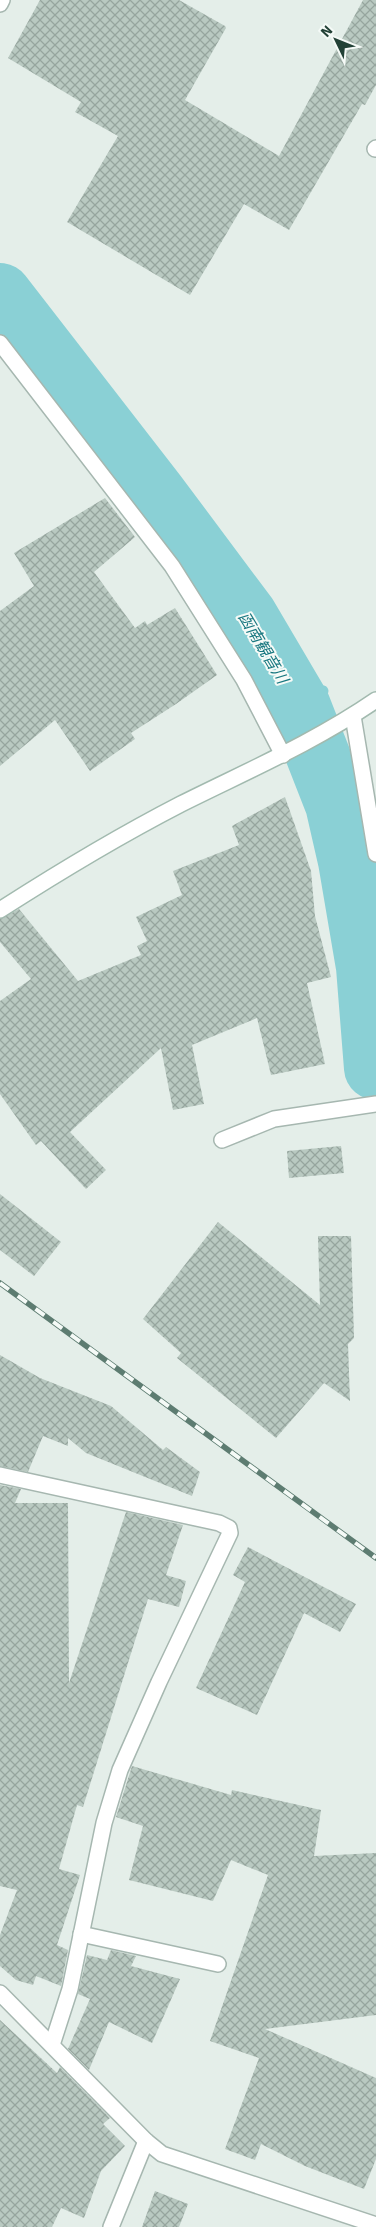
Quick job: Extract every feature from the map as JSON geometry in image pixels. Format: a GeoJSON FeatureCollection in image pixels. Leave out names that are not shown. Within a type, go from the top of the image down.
{"type":"FeatureCollection","features":[{"type":"Feature","properties":{"kind":"street"},"geometry":{"type":"LineString","coordinates":[[0,4],[2,0]]}},
{"type":"Feature","properties":{"kind":"street"},"geometry":{"type":"LineString","coordinates":[[1,346],[172,566],[244,680],[286,754]]}},
{"type":"Feature","properties":{"kind":"street"},"geometry":{"type":"LineString","coordinates":[[0,910],[58,872],[172,809],[286,754],[338,725],[376,700]]}},
{"type":"Feature","properties":{"kind":"street"},"geometry":{"type":"LineString","coordinates":[[353,716],[376,854]]}},
{"type":"Feature","properties":{"kind":"street"},"geometry":{"type":"LineString","coordinates":[[222,1140],[274,1119],[376,1104]]}},
{"type":"Feature","properties":{"kind":"street"},"geometry":{"type":"LineString","coordinates":[[0,1475],[219,1523],[228,1528],[230,1533],[159,1682],[120,1770],[104,1823],[70,1988],[52,2045]]}},
{"type":"Feature","properties":{"kind":"street"},"geometry":{"type":"LineString","coordinates":[[81,1934],[218,1964]]}},
{"type":"Feature","properties":{"kind":"street"},"geometry":{"type":"LineString","coordinates":[[0,1993],[146,2141],[162,2154],[181,2162],[376,2225]]}},
{"type":"Feature","properties":{"kind":"street"},"geometry":{"type":"LineString","coordinates":[[111,2227],[146,2141]]}},
{"type":"Feature","properties":{"kind":"building"},"geometry":{"type":"Polygon","coordinates":[[[40,0],[179,0],[225,26],[226,28],[185,100],[279,156],[363,0],[376,0],[376,85],[365,105],[362,104],[289,230],[244,204],[190,295],[67,222],[118,136],[75,112],[81,102],[8,58],[40,0]]]}},
{"type":"Feature","properties":{"kind":"building"},"geometry":{"type":"Polygon","coordinates":[[[105,498],[135,537],[94,572],[135,628],[145,621],[147,625],[175,608],[217,675],[131,733],[135,739],[90,771],[55,720],[0,766],[0,611],[34,586],[14,553],[105,498]]]}},
{"type":"Feature","properties":{"kind":"building"},"geometry":{"type":"Polygon","coordinates":[[[285,797],[311,871],[315,916],[331,977],[307,983],[325,1064],[271,1075],[257,1018],[192,1045],[204,1104],[173,1110],[161,1048],[70,1132],[106,1170],[86,1189],[41,1141],[36,1145],[0,1094],[0,1001],[31,979],[0,942],[0,919],[19,909],[78,981],[141,955],[137,946],[147,941],[136,917],[182,895],[173,871],[239,845],[232,826],[285,797]]]}},
{"type":"Feature","properties":{"kind":"building"},"geometry":{"type":"Polygon","coordinates":[[[341,1146],[344,1173],[289,1178],[287,1151],[341,1146]]]}},
{"type":"Feature","properties":{"kind":"building"},"geometry":{"type":"Polygon","coordinates":[[[0,1194],[61,1242],[34,1276],[0,1250],[0,1194]]]}},
{"type":"Feature","properties":{"kind":"building"},"geometry":{"type":"Polygon","coordinates":[[[218,1222],[320,1305],[318,1236],[351,1236],[354,1338],[348,1344],[350,1401],[324,1383],[276,1438],[177,1358],[181,1353],[143,1319],[218,1222]]]}},
{"type":"Feature","properties":{"kind":"building"},"geometry":{"type":"Polygon","coordinates":[[[0,1355],[40,1378],[111,1406],[163,1450],[166,1447],[200,1472],[192,1496],[86,1453],[68,1438],[68,1446],[43,1436],[28,1472],[0,1466],[0,1355]]]}},
{"type":"Feature","properties":{"kind":"building"},"geometry":{"type":"Polygon","coordinates":[[[0,1485],[21,1489],[15,1503],[68,1503],[69,1683],[126,1512],[183,1525],[166,1575],[186,1581],[179,1607],[148,1599],[83,1807],[77,1805],[59,1869],[80,1875],[57,1945],[68,1950],[61,1986],[36,1976],[33,1985],[16,1980],[0,1966],[0,1935],[17,1890],[0,1886],[0,1485]]]}},
{"type":"Feature","properties":{"kind":"building"},"geometry":{"type":"Polygon","coordinates":[[[248,1547],[356,1604],[340,1632],[304,1613],[257,1715],[196,1688],[245,1582],[233,1575],[248,1547]]]}},
{"type":"Feature","properties":{"kind":"building"},"geometry":{"type":"Polygon","coordinates":[[[132,1766],[231,1795],[232,1790],[321,1810],[314,1856],[376,1853],[376,2015],[265,2029],[376,2078],[376,2159],[364,2189],[305,2166],[261,2144],[255,2160],[225,2149],[259,2058],[210,2041],[268,1875],[231,1860],[213,1901],[129,1880],[143,1826],[116,1817],[132,1766]]]}},
{"type":"Feature","properties":{"kind":"building"},"geometry":{"type":"Polygon","coordinates":[[[111,1950],[136,1956],[131,1966],[180,1979],[152,2043],[109,2022],[89,2070],[68,2049],[90,1999],[78,1994],[87,1955],[107,1960],[111,1950]]]}},
{"type":"Feature","properties":{"kind":"building"},"geometry":{"type":"Polygon","coordinates":[[[0,2020],[57,2073],[60,2067],[110,2118],[103,2124],[125,2146],[101,2171],[84,2218],[61,2208],[52,2227],[0,2227],[0,2020]]]}},
{"type":"Feature","properties":{"kind":"building"},"geometry":{"type":"Polygon","coordinates":[[[155,2191],[188,2204],[179,2227],[142,2227],[155,2191]]]}},
{"type":"Feature","properties":{"kind":"waterway","name":"函南観音川"},"geometry":{"type":"LineString","coordinates":[[0,295],[155,495],[246,617],[299,707],[337,804],[350,861],[368,967],[376,1068]]}},
{"type":"Feature","properties":{"kind":"waterway"},"geometry":{"type":"LineString","coordinates":[[299,707],[323,691]]}},
{"type":"Feature","properties":{"kind":"railway"},"geometry":{"type":"LineString","coordinates":[[0,1283],[376,1558]]}}]}
